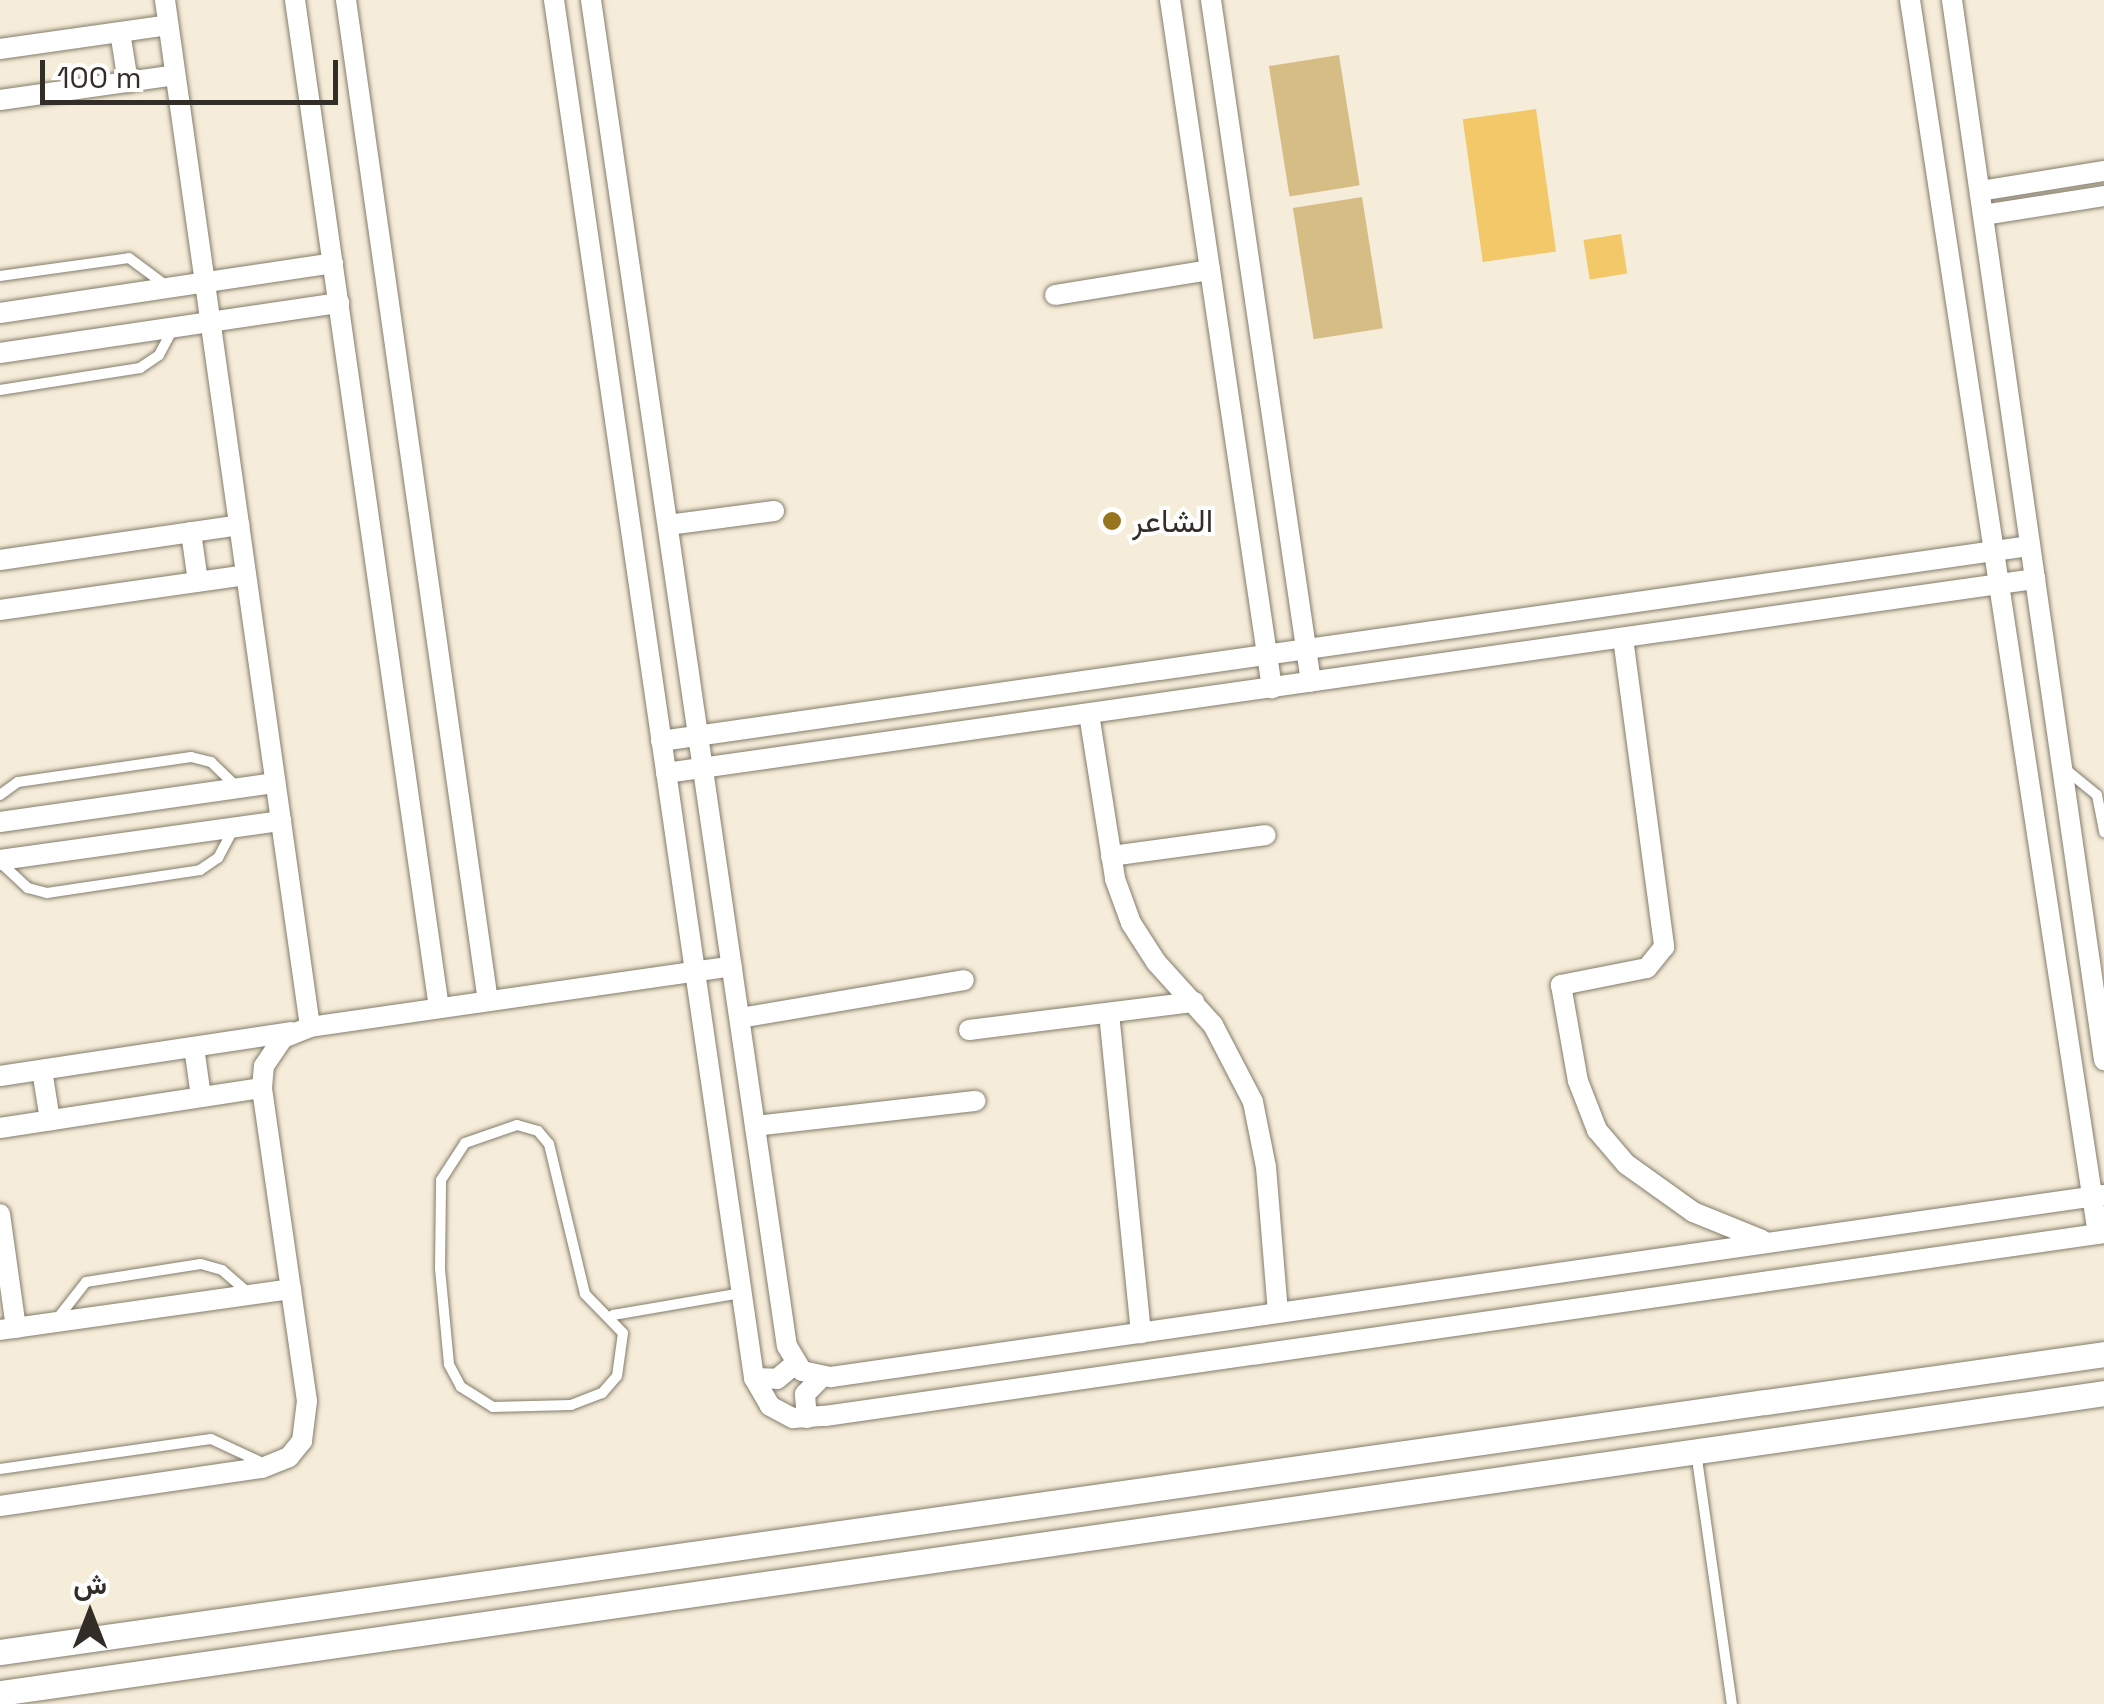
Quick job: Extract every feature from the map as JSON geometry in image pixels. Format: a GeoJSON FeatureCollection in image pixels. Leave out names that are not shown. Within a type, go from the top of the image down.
{"type":"FeatureCollection","features":[{"type":"Feature","properties":{"kind":"street"},"geometry":{"type":"LineString","coordinates":[[165,0],[275,783],[302,1029]]}},
{"type":"Feature","properties":{"kind":"street"},"geometry":{"type":"LineString","coordinates":[[296,0],[439,1008]]}},
{"type":"Feature","properties":{"kind":"street"},"geometry":{"type":"LineString","coordinates":[[346,0],[488,1001]]}},
{"type":"Feature","properties":{"kind":"street"},"geometry":{"type":"LineString","coordinates":[[554,0],[754,1378],[770,1406],[807,1418],[2101,1233],[1910,0]]}},
{"type":"Feature","properties":{"kind":"street"},"geometry":{"type":"LineString","coordinates":[[592,0],[755,1126],[794,1364]]}},
{"type":"Feature","properties":{"kind":"street"},"geometry":{"type":"LineString","coordinates":[[1170,0],[1272,688]]}},
{"type":"Feature","properties":{"kind":"street"},"geometry":{"type":"LineString","coordinates":[[1211,0],[1311,682]]}},
{"type":"Feature","properties":{"kind":"street"},"geometry":{"type":"LineString","coordinates":[[1952,0],[2104,1060]]}},
{"type":"Feature","properties":{"kind":"street"},"geometry":{"type":"LineString","coordinates":[[0,50],[168,25]]}},
{"type":"Feature","properties":{"kind":"street"},"geometry":{"type":"LineString","coordinates":[[120,32],[128,82]]}},
{"type":"Feature","properties":{"kind":"street"},"geometry":{"type":"LineString","coordinates":[[0,100],[175,75]]}},
{"type":"Feature","properties":{"kind":"street"},"geometry":{"type":"LineString","coordinates":[[1980,192],[2104,172]]}},
{"type":"Feature","properties":{"kind":"street"},"geometry":{"type":"LineString","coordinates":[[1983,215],[2104,196]]}},
{"type":"Feature","properties":{"kind":"street"},"geometry":{"type":"LineString","coordinates":[[0,312],[333,263]]}},
{"type":"Feature","properties":{"kind":"street"},"geometry":{"type":"LineString","coordinates":[[1055,295],[1210,270]]}},
{"type":"Feature","properties":{"kind":"street"},"geometry":{"type":"LineString","coordinates":[[0,353],[338,302]]}},
{"type":"Feature","properties":{"kind":"street"},"geometry":{"type":"LineString","coordinates":[[668,525],[774,511]]}},
{"type":"Feature","properties":{"kind":"street"},"geometry":{"type":"LineString","coordinates":[[0,560],[239,525]]}},
{"type":"Feature","properties":{"kind":"street"},"geometry":{"type":"LineString","coordinates":[[191,532],[198,582]]}},
{"type":"Feature","properties":{"kind":"street"},"geometry":{"type":"LineString","coordinates":[[661,741],[2030,546]]}},
{"type":"Feature","properties":{"kind":"street"},"geometry":{"type":"LineString","coordinates":[[0,610],[246,575]]}},
{"type":"Feature","properties":{"kind":"street"},"geometry":{"type":"LineString","coordinates":[[666,774],[2035,580]]}},
{"type":"Feature","properties":{"kind":"street"},"geometry":{"type":"LineString","coordinates":[[1622,638],[1664,946],[1647,968],[1560,985],[1578,1081],[1606,1145],[1647,1182],[1718,1224],[1770,1242]]}},
{"type":"Feature","properties":{"kind":"street"},"geometry":{"type":"LineString","coordinates":[[1089,714],[1122,902],[1142,943],[1194,1002],[1229,1050],[1259,1124],[1278,1313]]}},
{"type":"Feature","properties":{"kind":"street"},"geometry":{"type":"LineString","coordinates":[[0,822],[275,783]]}},
{"type":"Feature","properties":{"kind":"street"},"geometry":{"type":"LineString","coordinates":[[0,861],[280,821]]}},
{"type":"Feature","properties":{"kind":"street"},"geometry":{"type":"LineString","coordinates":[[1111,856],[1266,835]]}},
{"type":"Feature","properties":{"kind":"street"},"geometry":{"type":"LineString","coordinates":[[0,1076],[732,966]]}},
{"type":"Feature","properties":{"kind":"street"},"geometry":{"type":"LineString","coordinates":[[740,1018],[964,980]]}},
{"type":"Feature","properties":{"kind":"street"},"geometry":{"type":"LineString","coordinates":[[969,1030],[1194,1002]]}},
{"type":"Feature","properties":{"kind":"street"},"geometry":{"type":"LineString","coordinates":[[1109,1013],[1141,1332]]}},
{"type":"Feature","properties":{"kind":"street"},"geometry":{"type":"LineString","coordinates":[[0,1506],[270,1466],[296,1450],[308,1422],[262,1088],[269,1055],[302,1029]]}},
{"type":"Feature","properties":{"kind":"street"},"geometry":{"type":"LineString","coordinates":[[194,1047],[201,1097]]}},
{"type":"Feature","properties":{"kind":"street"},"geometry":{"type":"LineString","coordinates":[[42,1070],[50,1120]]}},
{"type":"Feature","properties":{"kind":"street"},"geometry":{"type":"LineString","coordinates":[[0,1128],[262,1088]]}},
{"type":"Feature","properties":{"kind":"street"},"geometry":{"type":"LineString","coordinates":[[755,1126],[976,1101]]}},
{"type":"Feature","properties":{"kind":"street"},"geometry":{"type":"LineString","coordinates":[[794,1364],[821,1378],[2098,1196]]}},
{"type":"Feature","properties":{"kind":"street"},"geometry":{"type":"LineString","coordinates":[[0,1214],[8,1329],[291,1289]]}},
{"type":"Feature","properties":{"kind":"street"},"geometry":{"type":"LineString","coordinates":[[0,1652],[2104,1354]]}},
{"type":"Feature","properties":{"kind":"street"},"geometry":{"type":"LineString","coordinates":[[754,1378],[777,1379],[794,1364]]}},
{"type":"Feature","properties":{"kind":"street"},"geometry":{"type":"LineString","coordinates":[[807,1418],[805,1394],[821,1378]]}},
{"type":"Feature","properties":{"kind":"street"},"geometry":{"type":"LineString","coordinates":[[0,1693],[2104,1393]]}},
{"type":"Feature","properties":{"kind":"lane"},"geometry":{"type":"LineString","coordinates":[[0,276],[128,258],[168,288]]}},
{"type":"Feature","properties":{"kind":"lane"},"geometry":{"type":"LineString","coordinates":[[0,390],[140,368],[159,355],[174,327]]}},
{"type":"Feature","properties":{"kind":"lane"},"geometry":{"type":"LineString","coordinates":[[0,794],[18,782],[191,757],[211,762],[238,788]]}},
{"type":"Feature","properties":{"kind":"lane"},"geometry":{"type":"LineString","coordinates":[[2062,765],[2097,794],[2104,832]]}},
{"type":"Feature","properties":{"kind":"lane"},"geometry":{"type":"LineString","coordinates":[[0,861],[34,892],[86,887],[207,867],[235,827]]}},
{"type":"Feature","properties":{"kind":"lane"},"geometry":{"type":"LineString","coordinates":[[613,1315],[624,1332],[625,1355],[618,1376],[592,1398],[493,1407],[461,1387],[447,1348],[438,1213],[441,1180],[465,1143],[503,1126],[531,1127],[544,1137],[585,1294],[613,1315],[742,1293]]}},
{"type":"Feature","properties":{"kind":"lane"},"geometry":{"type":"LineString","coordinates":[[55,1322],[86,1282],[201,1264],[222,1270],[250,1294]]}},
{"type":"Feature","properties":{"kind":"lane"},"geometry":{"type":"LineString","coordinates":[[0,1468],[211,1439],[270,1466]]}},
{"type":"Feature","properties":{"kind":"lane"},"geometry":{"type":"LineString","coordinates":[[1696,1451],[1732,1704]]}},
{"type":"Feature","properties":{"kind":"shaded area"},"geometry":{"type":"Polygon","coordinates":[[[1339,55],[1360,185],[1290,196],[1269,66],[1339,55]]]}},
{"type":"Feature","properties":{"kind":"shaded area"},"geometry":{"type":"Polygon","coordinates":[[[1536,109],[1556,252],[1483,262],[1463,119],[1536,109]]]}},
{"type":"Feature","properties":{"kind":"shaded area"},"geometry":{"type":"Polygon","coordinates":[[[1362,197],[1383,328],[1314,339],[1293,208],[1362,197]]]}},
{"type":"Feature","properties":{"kind":"shaded area"},"geometry":{"type":"Polygon","coordinates":[[[1621,234],[1627,274],[1590,279],[1583,240],[1621,234]]]}},
{"type":"Feature","properties":{"kind":"place","name":"الشاعر"},"geometry":{"type":"Point","coordinates":[1112,521]}}]}
